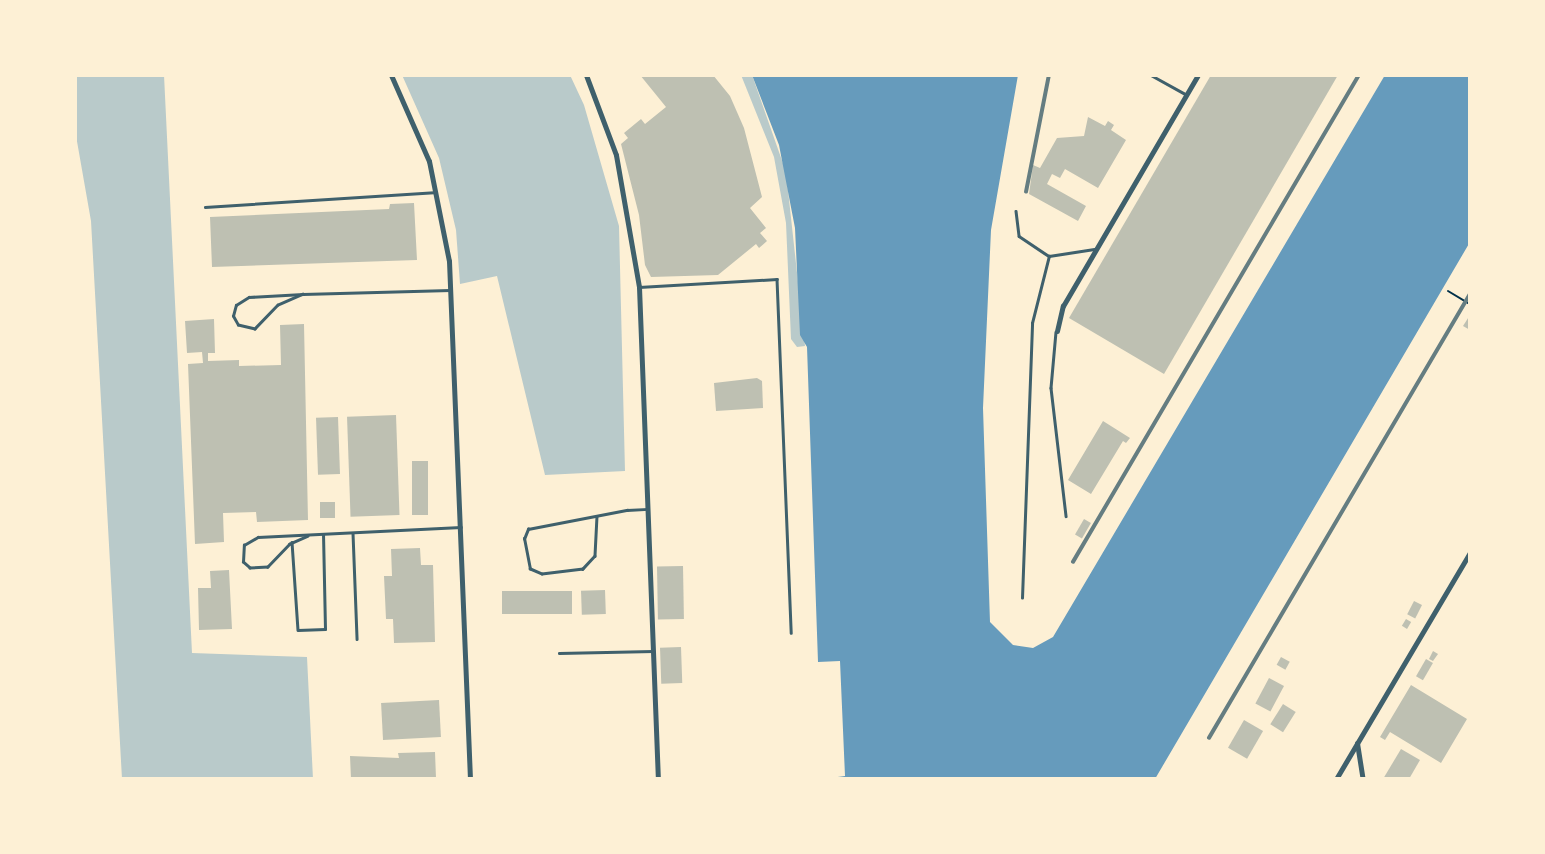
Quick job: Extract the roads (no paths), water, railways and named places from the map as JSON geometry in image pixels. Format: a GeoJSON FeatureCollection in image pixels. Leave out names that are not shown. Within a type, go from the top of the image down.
{"type":"FeatureCollection","features":[{"type":"Feature","properties":{"kind":"street"},"geometry":{"type":"LineString","coordinates":[[391,75],[415,122],[438,191],[450,290],[470,779]]}},
{"type":"Feature","properties":{"kind":"street"},"geometry":{"type":"LineString","coordinates":[[586,75],[616,155],[639,287],[658,779]]}},
{"type":"Feature","properties":{"kind":"street"},"geometry":{"type":"LineString","coordinates":[[1056,331],[1063,306],[1198,75]]}},
{"type":"Feature","properties":{"kind":"street"},"geometry":{"type":"LineString","coordinates":[[1336,779],[1470,552]]}},
{"type":"Feature","properties":{"kind":"street"},"geometry":{"type":"LineString","coordinates":[[1357,743],[1363,779]]}},
{"type":"Feature","properties":{"kind":"lane"},"geometry":{"type":"LineString","coordinates":[[1151,75],[1187,95]]}},
{"type":"Feature","properties":{"kind":"lane"},"geometry":{"type":"LineString","coordinates":[[205,207],[438,191]]}},
{"type":"Feature","properties":{"kind":"lane"},"geometry":{"type":"LineString","coordinates":[[1016,211],[1019,236],[1049,256],[1098,248]]}},
{"type":"Feature","properties":{"kind":"lane"},"geometry":{"type":"LineString","coordinates":[[1022,598],[1032,323],[1049,256]]}},
{"type":"Feature","properties":{"kind":"lane"},"geometry":{"type":"LineString","coordinates":[[639,287],[777,279],[791,634]]}},
{"type":"Feature","properties":{"kind":"lane"},"geometry":{"type":"LineString","coordinates":[[303,294],[278,305],[255,329],[238,325],[233,316],[241,300],[303,294],[450,290]]}},
{"type":"Feature","properties":{"kind":"lane"},"geometry":{"type":"LineString","coordinates":[[1056,331],[1051,388],[1066,516]]}},
{"type":"Feature","properties":{"kind":"lane"},"geometry":{"type":"LineString","coordinates":[[597,516],[595,556],[583,569],[542,574],[530,569],[524,539],[528,529],[597,516],[648,509]]}},
{"type":"Feature","properties":{"kind":"lane"},"geometry":{"type":"LineString","coordinates":[[308,536],[292,542],[268,567],[250,568],[243,562],[244,545],[252,538],[461,527]]}},
{"type":"Feature","properties":{"kind":"lane"},"geometry":{"type":"LineString","coordinates":[[353,533],[357,639]]}},
{"type":"Feature","properties":{"kind":"lane"},"geometry":{"type":"LineString","coordinates":[[292,542],[298,630],[325,629],[323,535]]}},
{"type":"Feature","properties":{"kind":"lane"},"geometry":{"type":"LineString","coordinates":[[559,653],[653,651]]}},
{"type":"Feature","properties":{"kind":"water"},"geometry":{"type":"Polygon","coordinates":[[[752,75],[1018,75],[991,230],[983,408],[990,622],[1013,645],[1033,648],[1053,637],[1385,75],[1470,75],[1470,242],[1155,779],[823,779],[845,776],[840,661],[818,662],[807,347],[800,335],[795,228],[779,145],[752,75]]]}},
{"type":"Feature","properties":{"kind":"railway"},"geometry":{"type":"LineString","coordinates":[[1026,192],[1049,75]]}},
{"type":"Feature","properties":{"kind":"railway"},"geometry":{"type":"LineString","coordinates":[[1073,562],[1359,75]]}},
{"type":"Feature","properties":{"kind":"railway"},"geometry":{"type":"LineString","coordinates":[[1209,738],[1470,294]]}}]}
